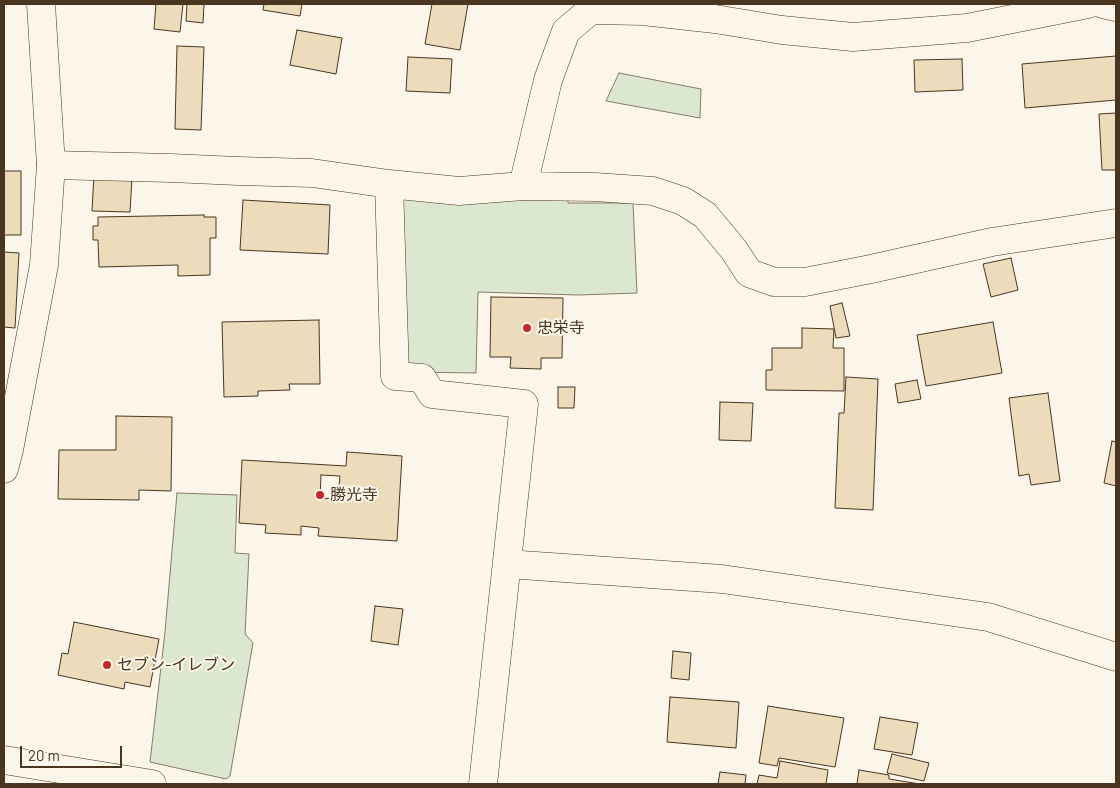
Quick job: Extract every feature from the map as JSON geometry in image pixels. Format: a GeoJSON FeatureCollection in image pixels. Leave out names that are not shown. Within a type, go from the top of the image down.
{"type":"FeatureCollection","features":[{"type":"Feature","properties":{"kind":"street"},"geometry":{"type":"LineString","coordinates":[[4,468],[44,265],[50,165],[41,4]]}},
{"type":"Feature","properties":{"kind":"street"},"geometry":{"type":"LineString","coordinates":[[523,186],[548,80],[566,31],[591,10],[643,11],[715,19],[782,30],[853,37],[967,28],[1088,4]]}},
{"type":"Feature","properties":{"kind":"street"},"geometry":{"type":"LineString","coordinates":[[1103,4],[1116,7]]}},
{"type":"Feature","properties":{"kind":"street"},"geometry":{"type":"LineString","coordinates":[[50,165],[312,174],[459,191],[523,186],[595,187],[653,191],[683,201],[705,215],[734,250],[749,273],[774,282],[805,282],[992,242],[1116,223]]}},
{"type":"Feature","properties":{"kind":"street"},"geometry":{"type":"LineString","coordinates":[[389,184],[396,376],[422,378],[432,394],[524,404],[483,784]]}},
{"type":"Feature","properties":{"kind":"street"},"geometry":{"type":"LineString","coordinates":[[507,564],[722,579],[988,617],[1116,656]]}},
{"type":"Feature","properties":{"kind":"street"},"geometry":{"type":"LineString","coordinates":[[4,760],[152,784]]}},
{"type":"Feature","properties":{"kind":"green space"},"geometry":{"type":"Polygon","coordinates":[[[619,73],[701,89],[700,118],[606,101],[619,73]]]}},
{"type":"Feature","properties":{"kind":"green space"},"geometry":{"type":"Polygon","coordinates":[[[408,197],[453,204],[568,197],[568,203],[633,203],[637,293],[578,295],[478,292],[476,373],[406,372],[397,205],[408,197]]]}},
{"type":"Feature","properties":{"kind":"green space"},"geometry":{"type":"Polygon","coordinates":[[[177,493],[237,495],[235,553],[249,554],[245,634],[253,643],[230,776],[226,779],[150,762],[165,632],[177,493]]]}},
{"type":"Feature","properties":{"kind":"building"},"geometry":{"type":"Polygon","coordinates":[[[156,4],[183,4],[180,32],[154,29],[156,4]]]}},
{"type":"Feature","properties":{"kind":"building"},"geometry":{"type":"Polygon","coordinates":[[[187,4],[204,4],[203,23],[186,21],[187,4]]]}},
{"type":"Feature","properties":{"kind":"building"},"geometry":{"type":"Polygon","coordinates":[[[264,4],[302,4],[300,16],[263,10],[264,4]]]}},
{"type":"Feature","properties":{"kind":"building"},"geometry":{"type":"Polygon","coordinates":[[[432,4],[468,4],[460,50],[425,44],[432,4]]]}},
{"type":"Feature","properties":{"kind":"building"},"geometry":{"type":"Polygon","coordinates":[[[297,30],[342,38],[336,74],[290,65],[297,30]]]}},
{"type":"Feature","properties":{"kind":"building"},"geometry":{"type":"Polygon","coordinates":[[[177,46],[204,47],[201,130],[175,129],[177,46]]]}},
{"type":"Feature","properties":{"kind":"building"},"geometry":{"type":"Polygon","coordinates":[[[1116,56],[1116,100],[1025,108],[1022,64],[1116,56]]]}},
{"type":"Feature","properties":{"kind":"building"},"geometry":{"type":"Polygon","coordinates":[[[408,57],[452,59],[450,93],[406,91],[408,57]]]}},
{"type":"Feature","properties":{"kind":"building"},"geometry":{"type":"Polygon","coordinates":[[[962,59],[963,90],[915,92],[914,60],[962,59]]]}},
{"type":"Feature","properties":{"kind":"building"},"geometry":{"type":"Polygon","coordinates":[[[1116,113],[1116,170],[1102,170],[1099,114],[1116,113]]]}},
{"type":"Feature","properties":{"kind":"building"},"geometry":{"type":"Polygon","coordinates":[[[4,171],[21,171],[21,235],[4,235],[4,171]]]}},
{"type":"Feature","properties":{"kind":"building"},"geometry":{"type":"Polygon","coordinates":[[[94,175],[132,178],[130,212],[92,211],[94,175]]]}},
{"type":"Feature","properties":{"kind":"building"},"geometry":{"type":"Polygon","coordinates":[[[243,200],[330,205],[328,254],[240,250],[243,200]]]}},
{"type":"Feature","properties":{"kind":"building"},"geometry":{"type":"Polygon","coordinates":[[[204,215],[204,217],[216,217],[216,238],[210,238],[210,275],[178,276],[178,265],[99,267],[98,240],[93,240],[93,226],[98,226],[98,217],[204,215]]]}},
{"type":"Feature","properties":{"kind":"building"},"geometry":{"type":"Polygon","coordinates":[[[4,252],[19,253],[15,328],[4,327],[4,252]]]}},
{"type":"Feature","properties":{"kind":"building"},"geometry":{"type":"Polygon","coordinates":[[[1011,258],[1018,290],[991,297],[983,264],[1011,258]]]}},
{"type":"Feature","properties":{"kind":"building","name":"忠栄寺"},"geometry":{"type":"Polygon","coordinates":[[[491,297],[563,298],[562,358],[541,358],[541,369],[510,368],[511,357],[490,357],[491,297]]]}},
{"type":"Feature","properties":{"kind":"building"},"geometry":{"type":"Polygon","coordinates":[[[842,303],[850,336],[836,338],[830,306],[842,303]]]}},
{"type":"Feature","properties":{"kind":"building"},"geometry":{"type":"Polygon","coordinates":[[[319,320],[320,384],[289,384],[290,390],[258,391],[258,396],[224,397],[222,322],[319,320]]]}},
{"type":"Feature","properties":{"kind":"building"},"geometry":{"type":"Polygon","coordinates":[[[993,322],[1002,373],[926,386],[917,335],[993,322]]]}},
{"type":"Feature","properties":{"kind":"building"},"geometry":{"type":"Polygon","coordinates":[[[802,328],[834,329],[833,348],[844,348],[844,391],[766,390],[766,370],[772,370],[772,348],[802,348],[802,328]]]}},
{"type":"Feature","properties":{"kind":"building"},"geometry":{"type":"Polygon","coordinates":[[[846,377],[878,379],[873,510],[835,508],[839,413],[844,413],[846,377]]]}},
{"type":"Feature","properties":{"kind":"building"},"geometry":{"type":"Polygon","coordinates":[[[917,380],[921,399],[898,403],[895,384],[917,380]]]}},
{"type":"Feature","properties":{"kind":"building"},"geometry":{"type":"Polygon","coordinates":[[[558,387],[575,387],[574,408],[558,408],[558,387]]]}},
{"type":"Feature","properties":{"kind":"building"},"geometry":{"type":"Polygon","coordinates":[[[1048,393],[1060,481],[1031,485],[1029,474],[1019,476],[1009,398],[1048,393]]]}},
{"type":"Feature","properties":{"kind":"building"},"geometry":{"type":"Polygon","coordinates":[[[720,402],[753,403],[751,441],[719,440],[720,402]]]}},
{"type":"Feature","properties":{"kind":"building"},"geometry":{"type":"Polygon","coordinates":[[[116,416],[172,417],[171,491],[139,490],[139,500],[58,499],[59,450],[116,450],[116,416]]]}},
{"type":"Feature","properties":{"kind":"building"},"geometry":{"type":"Polygon","coordinates":[[[1112,441],[1116,442],[1116,486],[1104,483],[1112,441]]]}},
{"type":"Feature","properties":{"kind":"building","name":"勝光寺"},"geometry":{"type":"Polygon","coordinates":[[[347,452],[402,456],[397,541],[318,536],[319,528],[301,526],[301,535],[265,533],[266,525],[239,523],[242,460],[346,466],[347,452]],[[321,475],[320,498],[338,499],[340,476],[321,475]]]}},
{"type":"Feature","properties":{"kind":"building"},"geometry":{"type":"Polygon","coordinates":[[[375,606],[403,609],[398,645],[371,641],[375,606]]]}},
{"type":"Feature","properties":{"kind":"building","name":"セブン-イレブン"},"geometry":{"type":"Polygon","coordinates":[[[74,622],[159,639],[150,687],[125,682],[124,689],[58,675],[62,653],[68,654],[74,622]]]}},
{"type":"Feature","properties":{"kind":"building"},"geometry":{"type":"Polygon","coordinates":[[[673,651],[691,653],[689,680],[671,678],[673,651]]]}},
{"type":"Feature","properties":{"kind":"building"},"geometry":{"type":"Polygon","coordinates":[[[670,697],[739,702],[736,748],[667,742],[670,697]]]}},
{"type":"Feature","properties":{"kind":"building"},"geometry":{"type":"Polygon","coordinates":[[[768,706],[844,718],[835,767],[779,758],[777,766],[759,763],[768,706]]]}},
{"type":"Feature","properties":{"kind":"building"},"geometry":{"type":"Polygon","coordinates":[[[880,717],[918,723],[912,755],[874,749],[880,717]]]}},
{"type":"Feature","properties":{"kind":"building"},"geometry":{"type":"Polygon","coordinates":[[[892,754],[929,763],[924,781],[887,773],[892,754]]]}},
{"type":"Feature","properties":{"kind":"building"},"geometry":{"type":"Polygon","coordinates":[[[780,761],[828,770],[826,784],[757,784],[759,775],[777,778],[780,761]]]}},
{"type":"Feature","properties":{"kind":"building"},"geometry":{"type":"Polygon","coordinates":[[[859,770],[889,775],[889,779],[920,784],[857,784],[859,770]]]}},
{"type":"Feature","properties":{"kind":"building"},"geometry":{"type":"Polygon","coordinates":[[[720,772],[746,775],[745,784],[718,784],[720,772]]]}},
{"type":"Feature","properties":{"kind":"place","name":"忠栄寺"},"geometry":{"type":"Point","coordinates":[527,328]}},
{"type":"Feature","properties":{"kind":"place","name":"勝光寺"},"geometry":{"type":"Point","coordinates":[320,495]}},
{"type":"Feature","properties":{"kind":"place","name":"セブン-イレブン"},"geometry":{"type":"Point","coordinates":[107,665]}}]}
